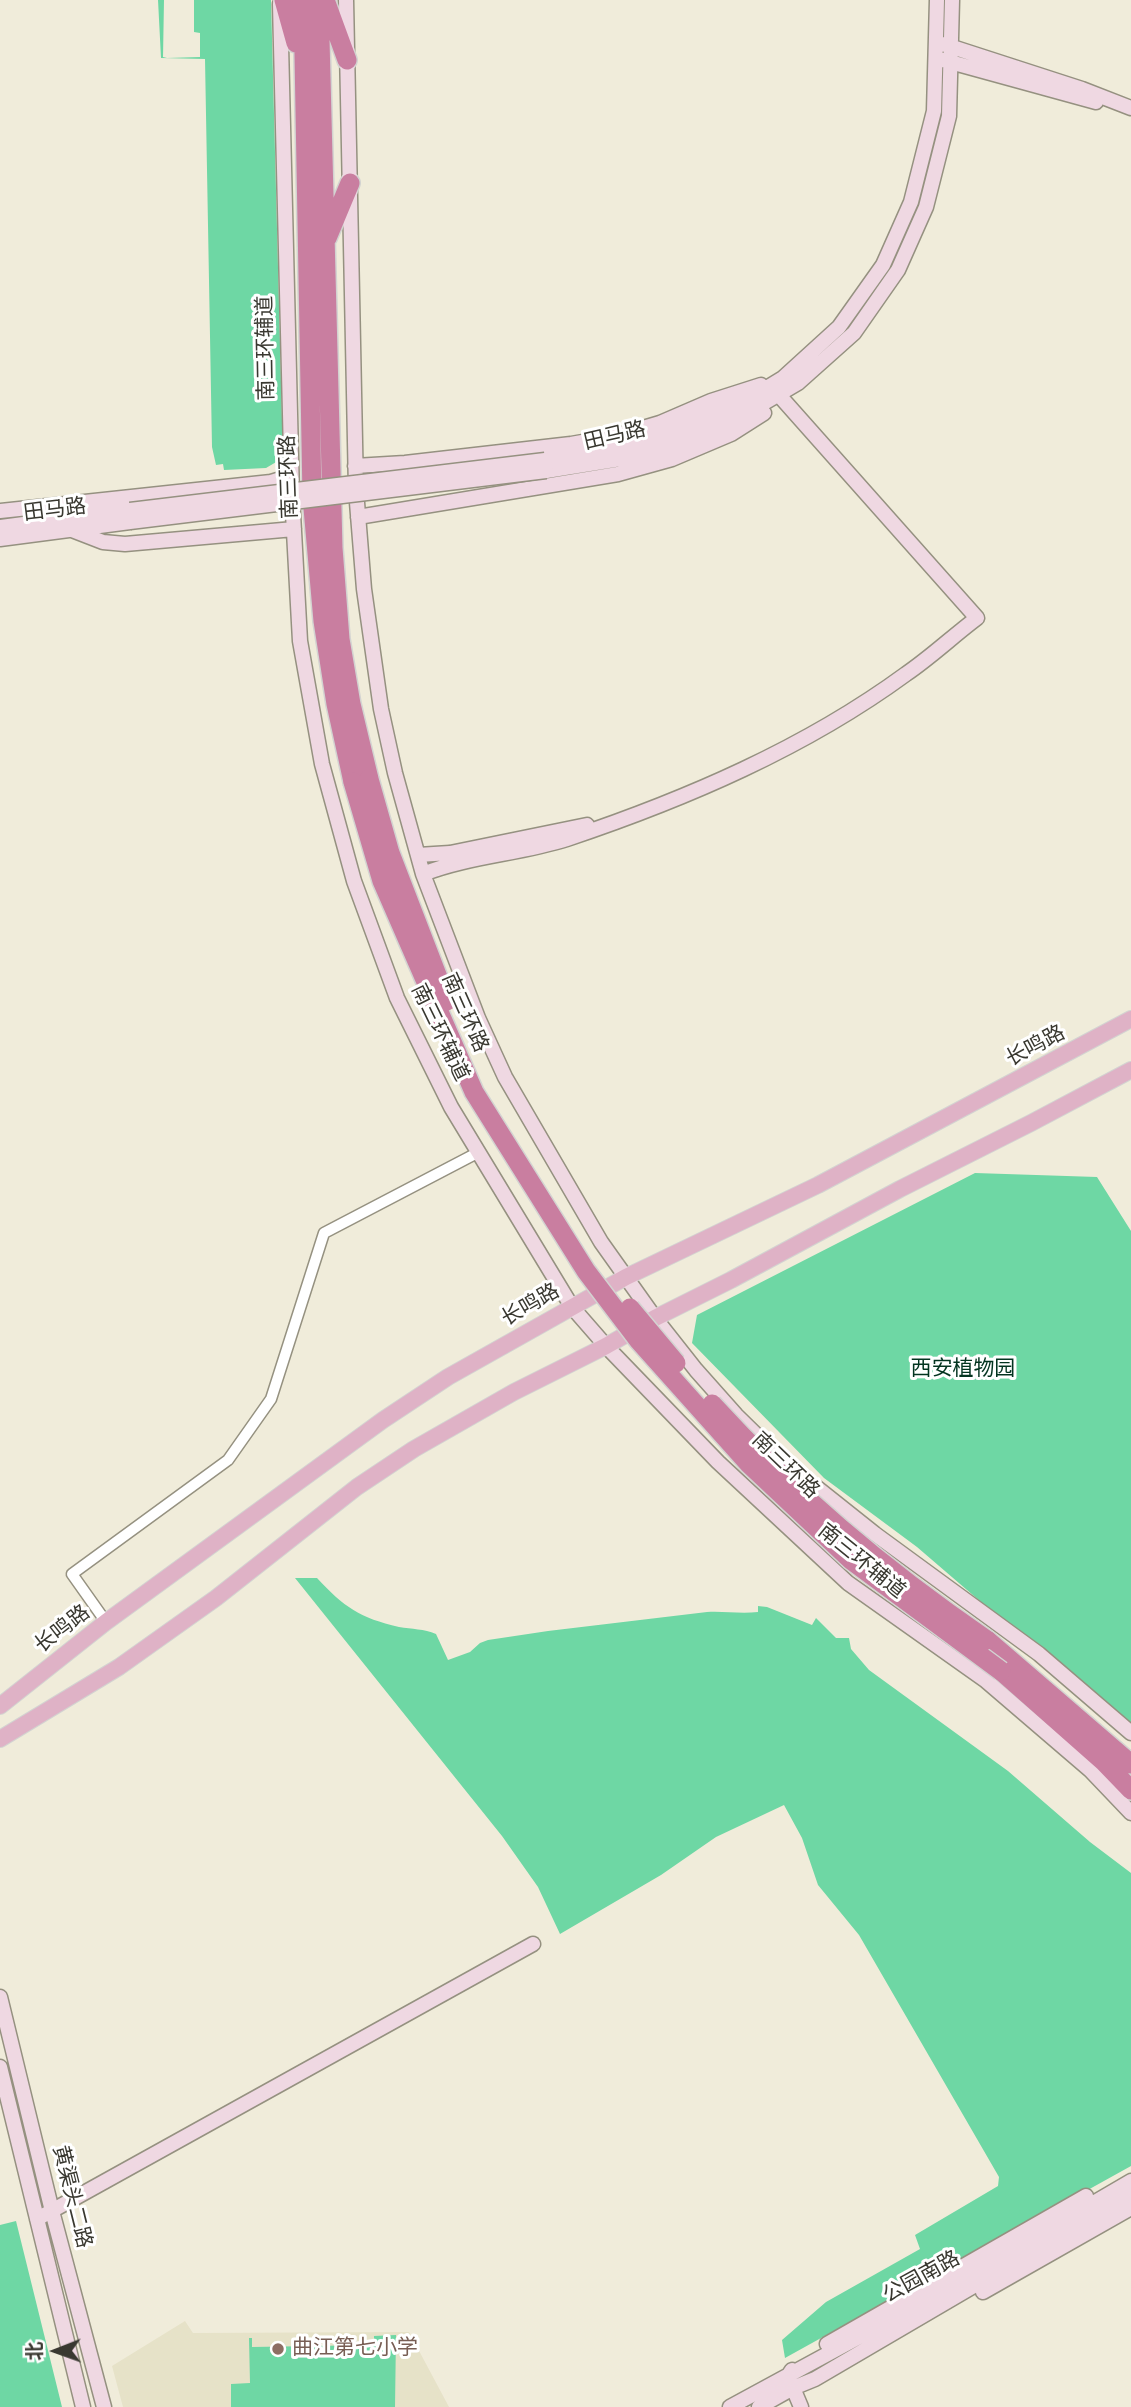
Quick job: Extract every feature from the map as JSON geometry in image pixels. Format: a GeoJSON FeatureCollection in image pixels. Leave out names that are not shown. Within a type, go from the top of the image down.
{"type":"FeatureCollection","features":[{"type":"Feature","properties":{"kind":"highway"},"geometry":{"type":"LineString","coordinates":[[282,0],[304,72]]}},
{"type":"Feature","properties":{"kind":"highway","name":"南三环路"},"geometry":{"type":"LineString","coordinates":[[303,0],[312,496],[323,621],[336,704],[361,781],[440,985],[476,1065],[555,1204],[614,1287],[723,1416],[818,1510],[923,1596],[987,1640],[1131,1764]]}},
{"type":"Feature","properties":{"kind":"highway","name":"南三环路"},"geometry":{"type":"LineString","coordinates":[[319,0],[330,493],[340,639],[361,781],[382,881],[474,1091],[586,1271],[639,1341],[748,1463],[851,1560],[1001,1671],[1104,1762],[1131,1790]]}},
{"type":"Feature","properties":{"kind":"highway"},"geometry":{"type":"LineString","coordinates":[[325,0],[347,60]]}},
{"type":"Feature","properties":{"kind":"highway"},"geometry":{"type":"LineString","coordinates":[[324,246],[350,183]]}},
{"type":"Feature","properties":{"kind":"main road","name":"南三环辅道"},"geometry":{"type":"LineString","coordinates":[[282,0],[291,477],[300,641],[322,764],[354,881],[397,998],[451,1107],[572,1307],[606,1346],[718,1462],[848,1583],[985,1680],[1090,1770],[1131,1813]]}},
{"type":"Feature","properties":{"kind":"main road","name":"南三环辅道"},"geometry":{"type":"LineString","coordinates":[[345,0],[355,466],[365,589],[381,709],[395,773],[423,874],[478,1018],[505,1077],[580,1209],[655,1318],[736,1415],[782,1460],[875,1534],[1039,1654],[1131,1733]]}},
{"type":"Feature","properties":{"kind":"main road","name":"田马路"},"geometry":{"type":"LineString","coordinates":[[546,465],[626,447],[679,430],[742,403],[783,378],[839,327],[883,265],[911,202],[934,111],[937,0]]}},
{"type":"Feature","properties":{"kind":"main road","name":"田马路"},"geometry":{"type":"LineString","coordinates":[[0,527],[130,516],[639,456],[695,436],[781,397],[854,333],[898,270],[926,207],[949,116],[952,0]]}},
{"type":"Feature","properties":{"kind":"main road"},"geometry":{"type":"LineString","coordinates":[[936,42],[1082,89],[1131,109]]}},
{"type":"Feature","properties":{"kind":"main road"},"geometry":{"type":"LineString","coordinates":[[935,58],[1071,96],[1131,109]]}},
{"type":"Feature","properties":{"kind":"main road"},"geometry":{"type":"LineString","coordinates":[[355,466],[571,444],[616,436],[660,423],[711,401],[783,378]]}},
{"type":"Feature","properties":{"kind":"main road"},"geometry":{"type":"LineString","coordinates":[[358,517],[618,474],[672,459],[731,434],[781,397],[977,618],[906,675],[804,738],[702,788],[651,809],[555,842],[519,852],[449,864],[423,874]]}},
{"type":"Feature","properties":{"kind":"main road"},"geometry":{"type":"LineString","coordinates":[[0,511],[271,482],[291,477]]}},
{"type":"Feature","properties":{"kind":"main road","name":"田马路"},"geometry":{"type":"LineString","coordinates":[[0,539],[72,530],[130,516]]}},
{"type":"Feature","properties":{"kind":"main road"},"geometry":{"type":"LineString","coordinates":[[72,530],[103,542],[125,544],[293,529]]}},
{"type":"Feature","properties":{"kind":"main road"},"geometry":{"type":"LineString","coordinates":[[418,856],[450,853],[612,821]]}},
{"type":"Feature","properties":{"kind":"main road","name":"长鸣路"},"geometry":{"type":"LineString","coordinates":[[0,1706],[106,1622],[383,1420],[448,1377],[626,1277],[818,1185],[1131,1020]]}},
{"type":"Feature","properties":{"kind":"main road"},"geometry":{"type":"LineString","coordinates":[[0,1739],[140,1651],[216,1598],[357,1487],[414,1449],[514,1392],[1131,1070]]}},
{"type":"Feature","properties":{"kind":"main road"},"geometry":{"type":"LineString","coordinates":[[37,2219],[533,1944]]}},
{"type":"Feature","properties":{"kind":"main road","name":"黄渠头二路"},"geometry":{"type":"LineString","coordinates":[[0,1997],[52,2211],[104,2407]]}},
{"type":"Feature","properties":{"kind":"main road","name":"黄渠头二路"},"geometry":{"type":"LineString","coordinates":[[0,2067],[83,2407]]}},
{"type":"Feature","properties":{"kind":"main road"},"geometry":{"type":"LineString","coordinates":[[801,2407],[790,2382],[801,2358],[1109,2183],[1131,2175]]}},
{"type":"Feature","properties":{"kind":"main road","name":"公园南路"},"geometry":{"type":"LineString","coordinates":[[932,2304],[1131,2181]]}},
{"type":"Feature","properties":{"kind":"main road","name":"公园南路"},"geometry":{"type":"LineString","coordinates":[[759,2407],[778,2396],[790,2382],[1131,2194]]}},
{"type":"Feature","properties":{"kind":"main road"},"geometry":{"type":"LineString","coordinates":[[790,2382],[820,2386],[1131,2208]]}},
{"type":"Feature","properties":{"kind":"main road","name":"公园南路"},"geometry":{"type":"LineString","coordinates":[[730,2407],[778,2396]]}},
{"type":"Feature","properties":{"kind":"street"},"geometry":{"type":"LineString","coordinates":[[106,1622],[72,1574],[228,1460],[271,1399],[324,1233],[479,1152]]}},
{"type":"Feature","properties":{"kind":"shaded area","name":"曲江第七小学"},"geometry":{"type":"Polygon","coordinates":[[[185,2321],[193,2333],[409,2332],[449,2407],[123,2407],[112,2366],[185,2321]]]}},
{"type":"Feature","properties":{"kind":"green space"},"geometry":{"type":"Polygon","coordinates":[[[158,0],[164,0],[163,57],[167,58],[200,57],[200,33],[194,32],[194,0],[271,0],[283,458],[266,468],[224,470],[223,464],[216,465],[212,447],[205,59],[161,58],[158,0]]]}},
{"type":"Feature","properties":{"kind":"green space","name":"西安植物园"},"geometry":{"type":"Polygon","coordinates":[[[975,1173],[1097,1177],[1131,1231],[1131,1731],[917,1547],[824,1478],[692,1343],[697,1315],[975,1173]]]}},
{"type":"Feature","properties":{"kind":"green space"},"geometry":{"type":"Polygon","coordinates":[[[295,1578],[317,1578],[345,1604],[374,1620],[436,1634],[448,1660],[470,1652],[488,1640],[707,1612],[758,1612],[758,1606],[812,1625],[816,1618],[836,1638],[849,1638],[851,1649],[869,1670],[1008,1771],[1090,1842],[1131,1873],[1131,2166],[785,2358],[782,2340],[826,2302],[920,2249],[915,2235],[998,2186],[999,2177],[859,1935],[818,1885],[802,1838],[784,1805],[716,1837],[661,1875],[560,1934],[538,1887],[502,1836],[295,1578]]]}},
{"type":"Feature","properties":{"kind":"green space"},"geometry":{"type":"Polygon","coordinates":[[[16,2221],[62,2407],[0,2407],[0,2225],[16,2221]]]}},
{"type":"Feature","properties":{"kind":"green space"},"geometry":{"type":"Polygon","coordinates":[[[396,2335],[395,2407],[231,2407],[231,2384],[250,2383],[249,2338],[252,2338],[252,2347],[374,2345],[374,2336],[396,2335]]]}},
{"type":"Feature","properties":{"kind":"place","name":"曲江第七小学"},"geometry":{"type":"Point","coordinates":[278,2349]}}]}
